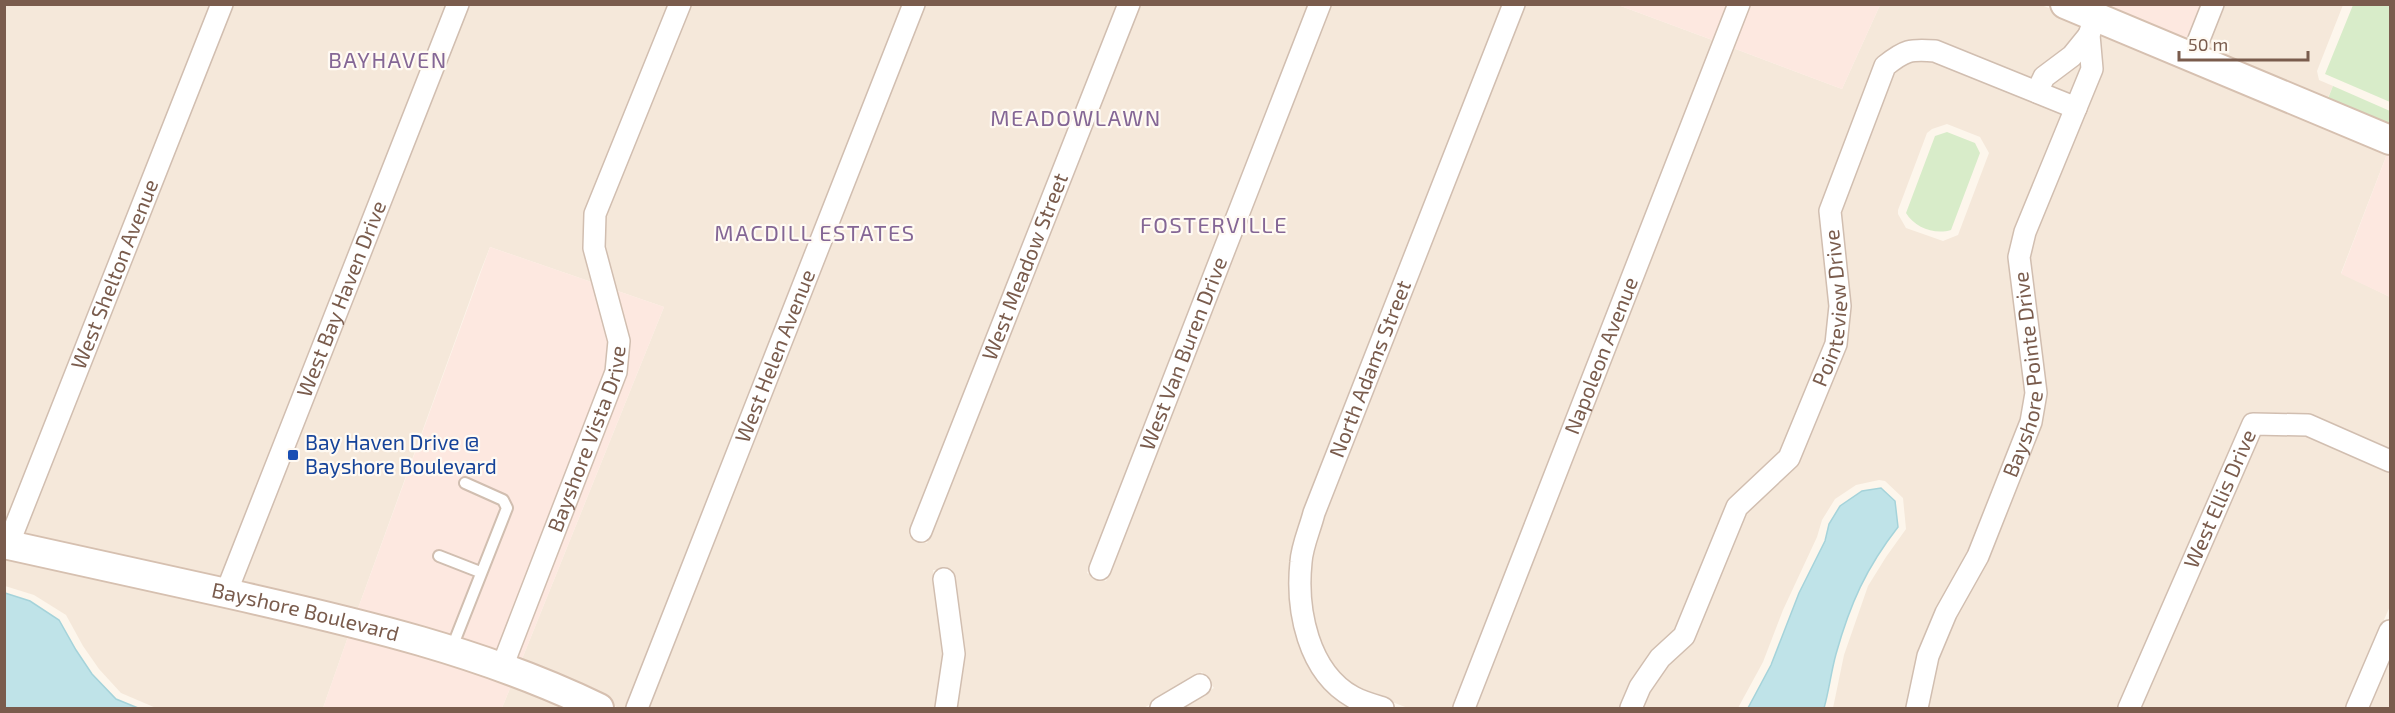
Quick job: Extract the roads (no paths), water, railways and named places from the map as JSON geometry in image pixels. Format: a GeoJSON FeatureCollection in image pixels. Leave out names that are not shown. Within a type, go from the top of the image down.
{"type":"FeatureCollection","features":[{"type":"Feature","properties":{"kind":"street","name":"West Shelton Avenue"},"geometry":{"type":"LineString","coordinates":[[7,545],[222,4]]}},
{"type":"Feature","properties":{"kind":"street","name":"West Bay Haven Drive"},"geometry":{"type":"LineString","coordinates":[[226,593],[458,4]]}},
{"type":"Feature","properties":{"kind":"street","name":"Bayshore Vista Drive"},"geometry":{"type":"LineString","coordinates":[[502,667],[616,372],[619,341],[594,249],[595,214],[680,4]]}},
{"type":"Feature","properties":{"kind":"street","name":"West Helen Avenue"},"geometry":{"type":"LineString","coordinates":[[637,708],[914,4]]}},
{"type":"Feature","properties":{"kind":"street","name":"West Meadow Street"},"geometry":{"type":"LineString","coordinates":[[921,531],[1129,4]]}},
{"type":"Feature","properties":{"kind":"street","name":"West Van Buren Drive"},"geometry":{"type":"LineString","coordinates":[[1100,569],[1320,4]]}},
{"type":"Feature","properties":{"kind":"street","name":"North Adams Street"},"geometry":{"type":"LineString","coordinates":[[1383,708],[1352,697],[1322,670],[1308,637],[1300,607],[1300,561],[1314,513],[1514,4]]}},
{"type":"Feature","properties":{"kind":"street","name":"Napoleon Avenue"},"geometry":{"type":"LineString","coordinates":[[1464,708],[1740,4]]}},
{"type":"Feature","properties":{"kind":"street"},"geometry":{"type":"LineString","coordinates":[[2065,4],[2092,26],[2192,57],[2391,140]]}},
{"type":"Feature","properties":{"kind":"street"},"geometry":{"type":"LineString","coordinates":[[2192,57],[2213,4]]}},
{"type":"Feature","properties":{"kind":"street"},"geometry":{"type":"LineString","coordinates":[[2037,93],[2044,77],[2072,56],[2092,26]]}},
{"type":"Feature","properties":{"kind":"street","name":"Bayshore Pointe Drive"},"geometry":{"type":"LineString","coordinates":[[1917,708],[1928,656],[1946,613],[1978,556],[2031,423],[2036,393],[2019,257],[2025,232],[2092,69],[2092,26]]}},
{"type":"Feature","properties":{"kind":"street","name":"Pointeview Drive"},"geometry":{"type":"LineString","coordinates":[[1632,708],[1640,687],[1660,658],[1684,636],[1737,507],[1789,458],[1836,344],[1840,306],[1830,211],[1885,66],[1902,53],[1912,49],[1935,51],[2076,108]]}},
{"type":"Feature","properties":{"kind":"street","name":"West Ellis Drive"},"geometry":{"type":"LineString","coordinates":[[2129,708],[2253,424],[2308,425],[2391,461]]}},
{"type":"Feature","properties":{"kind":"street","name":"Bayshore Boulevard"},"geometry":{"type":"LineString","coordinates":[[7,545],[326,615],[451,650],[502,667],[599,708]]}},
{"type":"Feature","properties":{"kind":"street"},"geometry":{"type":"LineString","coordinates":[[944,579],[954,654],[946,708]]}},
{"type":"Feature","properties":{"kind":"street"},"geometry":{"type":"LineString","coordinates":[[2357,708],[2391,631]]}},
{"type":"Feature","properties":{"kind":"street"},"geometry":{"type":"LineString","coordinates":[[1161,708],[1200,685]]}},
{"type":"Feature","properties":{"kind":"lane"},"geometry":{"type":"LineString","coordinates":[[451,650],[507,508],[503,500],[465,483]]}},
{"type":"Feature","properties":{"kind":"lane"},"geometry":{"type":"LineString","coordinates":[[439,556],[480,572]]}},
{"type":"Feature","properties":{"kind":"water"},"geometry":{"type":"Polygon","coordinates":[[[1881,488],[1895,501],[1898,527],[1868,572],[1853,603],[1836,654],[1824,708],[1748,708],[1771,665],[1799,593],[1825,541],[1829,524],[1840,506],[1862,491],[1881,488]]]}},
{"type":"Feature","properties":{"kind":"water"},"geometry":{"type":"Polygon","coordinates":[[[5,593],[30,601],[59,620],[92,674],[116,699],[138,708],[5,708],[5,593]]]}},
{"type":"Feature","properties":{"kind":"place","name":"Bay Haven Drive @ Bayshore Boulevard"},"geometry":{"type":"Point","coordinates":[293,455]}},
{"type":"Feature","properties":{"kind":"district","name":"BAYHAVEN"},"geometry":{"type":"Point","coordinates":[388,60]}},
{"type":"Feature","properties":{"kind":"district","name":"MEADOWLAWN"},"geometry":{"type":"Point","coordinates":[1076,118]}},
{"type":"Feature","properties":{"kind":"district","name":"FOSTERVILLE"},"geometry":{"type":"Point","coordinates":[1214,225]}},
{"type":"Feature","properties":{"kind":"district","name":"MACDILL ESTATES"},"geometry":{"type":"Point","coordinates":[815,233]}}]}
